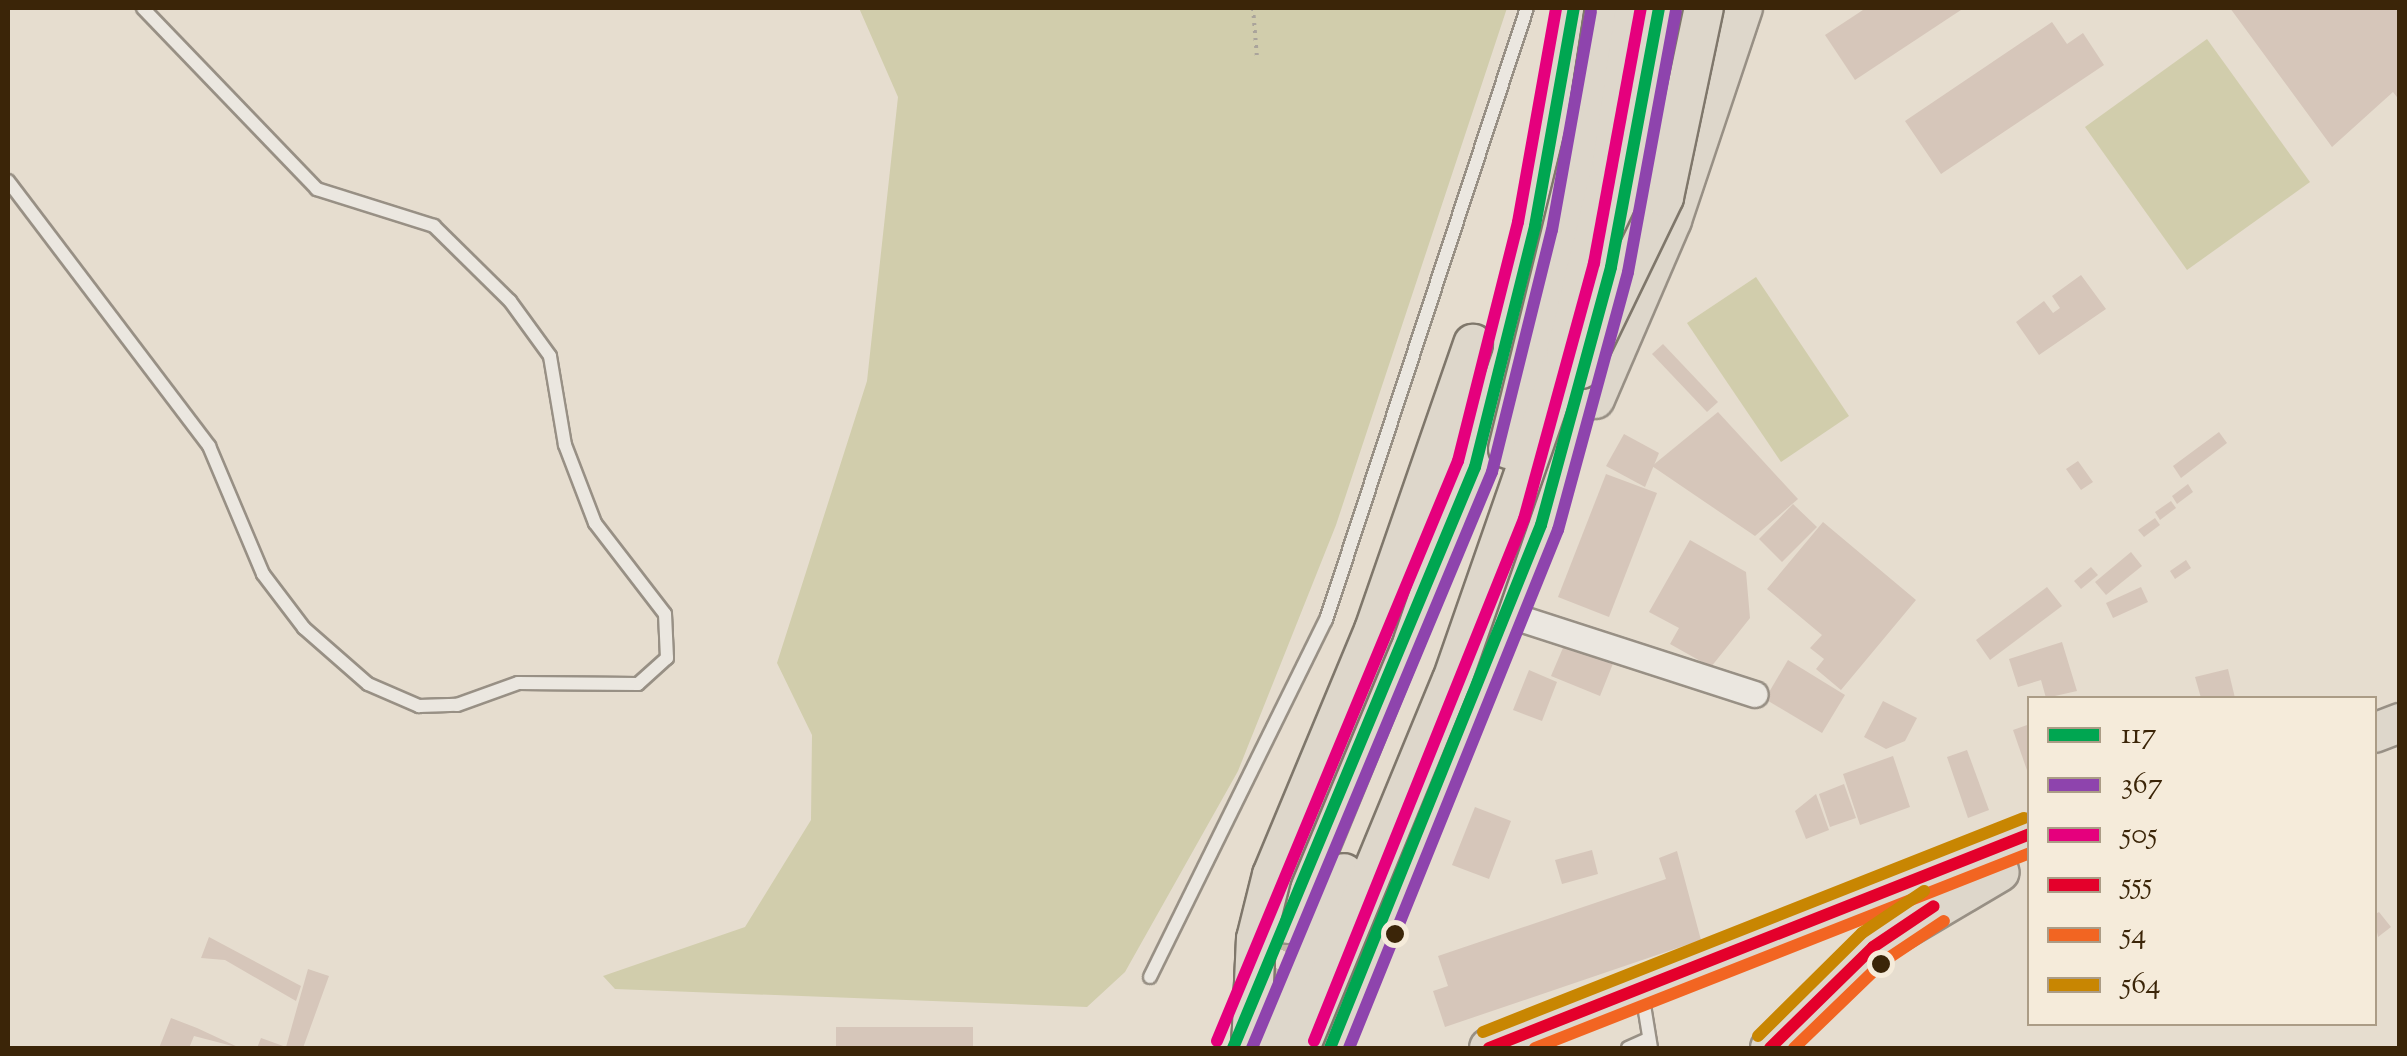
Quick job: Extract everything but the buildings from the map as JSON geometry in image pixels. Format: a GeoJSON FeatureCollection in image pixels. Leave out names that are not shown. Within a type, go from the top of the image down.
{"type":"FeatureCollection","features":[{"type":"Feature","properties":{"kind":"main road"},"geometry":{"type":"LineString","coordinates":[[1288,924],[1418,616],[1474,467],[1535,226],[1563,88],[1574,8]]}},
{"type":"Feature","properties":{"kind":"main road"},"geometry":{"type":"LineString","coordinates":[[1272,1048],[1406,736],[1490,510],[1586,132],[1605,8]]}},
{"type":"Feature","properties":{"kind":"main road"},"geometry":{"type":"LineString","coordinates":[[1300,1048],[1452,680],[1566,353],[1612,163],[1635,8]]}},
{"type":"Feature","properties":{"kind":"main road"},"geometry":{"type":"LineString","coordinates":[[1541,525],[1642,112],[1658,8]]}},
{"type":"Feature","properties":{"kind":"main road"},"geometry":{"type":"LineString","coordinates":[[1452,680],[1498,597],[1586,356],[1664,197],[1704,8]]}},
{"type":"Feature","properties":{"kind":"main road"},"geometry":{"type":"LineString","coordinates":[[1330,1048],[1340,1007],[1495,652],[1541,525],[1672,220],[1743,8]]}},
{"type":"Feature","properties":{"kind":"main road"},"geometry":{"type":"LineString","coordinates":[[1563,88],[1580,67],[1608,60],[1640,84],[1642,112]]}},
{"type":"Feature","properties":{"kind":"main road"},"geometry":{"type":"LineString","coordinates":[[1251,1048],[1256,939],[1272,875],[1374,630],[1473,344],[1535,226]]}},
{"type":"Feature","properties":{"kind":"main road"},"geometry":{"type":"LineString","coordinates":[[1418,616],[1419,643],[1434,664],[1459,672],[1495,652]]}},
{"type":"Feature","properties":{"kind":"main road"},"geometry":{"type":"LineString","coordinates":[[1512,1045],[2027,835]]}},
{"type":"Feature","properties":{"kind":"main road"},"geometry":{"type":"LineString","coordinates":[[1770,1048],[1873,947],[1978,880],[2027,862]]}},
{"type":"Feature","properties":{"kind":"main road"},"geometry":{"type":"LineString","coordinates":[[1340,1007],[1358,1048]]}},
{"type":"Feature","properties":{"kind":"street"},"geometry":{"type":"LineString","coordinates":[[1510,615],[1755,694]]}},
{"type":"Feature","properties":{"kind":"lane"},"geometry":{"type":"LineString","coordinates":[[8,181],[209,446],[263,574],[304,628],[368,684],[418,706],[457,705],[518,682],[638,684],[667,658],[666,614],[595,523],[565,445],[550,356],[510,301],[434,226],[317,189],[143,8]]}},
{"type":"Feature","properties":{"kind":"lane"},"geometry":{"type":"LineString","coordinates":[[1150,977],[1326,620],[1527,8]]}},
{"type":"Feature","properties":{"kind":"lane"},"geometry":{"type":"LineString","coordinates":[[1628,1048],[1650,1044],[1642,991]]}},
{"type":"Feature","properties":{"kind":"path"},"geometry":{"type":"LineString","coordinates":[[1253,8],[1258,58]]}},
{"type":"Feature","properties":{"kind":"shaded area"},"geometry":{"type":"Polygon","coordinates":[[[859,8],[1507,8],[1336,525],[1238,771],[1125,972],[1087,1007],[615,989],[603,976],[745,927],[811,820],[812,735],[777,663],[867,381],[898,97],[859,8]]]}},
{"type":"Feature","properties":{"kind":"shaded area"},"geometry":{"type":"Polygon","coordinates":[[[2207,39],[2310,182],[2187,270],[2085,127],[2207,39]]]}},
{"type":"Feature","properties":{"kind":"shaded area"},"geometry":{"type":"Polygon","coordinates":[[[1756,277],[1849,416],[1781,462],[1687,323],[1756,277]]]}},
{"type":"Feature","properties":{"kind":"tunnel"},"geometry":{"type":"LineString","coordinates":[[1254,1000],[1288,924]]}},
{"type":"Feature","properties":{"kind":"transit line","name":"505"},"geometry":{"type":"LineString","coordinates":[[1217,1041],[1458,461],[1518,222],[1556,8]]}},
{"type":"Feature","properties":{"kind":"transit line","name":"117"},"geometry":{"type":"LineString","coordinates":[[1233,1048],[1475,467],[1535,226],[1574,8]]}},
{"type":"Feature","properties":{"kind":"transit line","name":"505"},"geometry":{"type":"LineString","coordinates":[[1314,1041],[1524,519],[1594,263],[1641,8]]}},
{"type":"Feature","properties":{"kind":"transit line","name":"117"},"geometry":{"type":"LineString","coordinates":[[1330,1048],[1541,525],[1611,267],[1659,8]]}},
{"type":"Feature","properties":{"kind":"transit line","name":"367"},"geometry":{"type":"LineString","coordinates":[[1252,1048],[1492,472],[1552,230],[1591,11]]}},
{"type":"Feature","properties":{"kind":"transit line","name":"367"},"geometry":{"type":"LineString","coordinates":[[1349,1048],[1558,530],[1628,272],[1676,11]]}},
{"type":"Feature","properties":{"kind":"transit line","name":"564"},"geometry":{"type":"LineString","coordinates":[[1483,1032],[2024,818]]}},
{"type":"Feature","properties":{"kind":"transit line","name":"555"},"geometry":{"type":"LineString","coordinates":[[1489,1048],[2027,835]]}},
{"type":"Feature","properties":{"kind":"transit line","name":"54"},"geometry":{"type":"LineString","coordinates":[[1535,1048],[2027,854]]}},
{"type":"Feature","properties":{"kind":"transit line","name":"564"},"geometry":{"type":"LineString","coordinates":[[1758,1036],[1862,933],[1924,891]]}},
{"type":"Feature","properties":{"kind":"transit line","name":"555"},"geometry":{"type":"LineString","coordinates":[[1770,1048],[1873,947],[1934,906]]}},
{"type":"Feature","properties":{"kind":"transit line","name":"54"},"geometry":{"type":"LineString","coordinates":[[1794,1048],[1884,961],[1944,921]]}}]}
